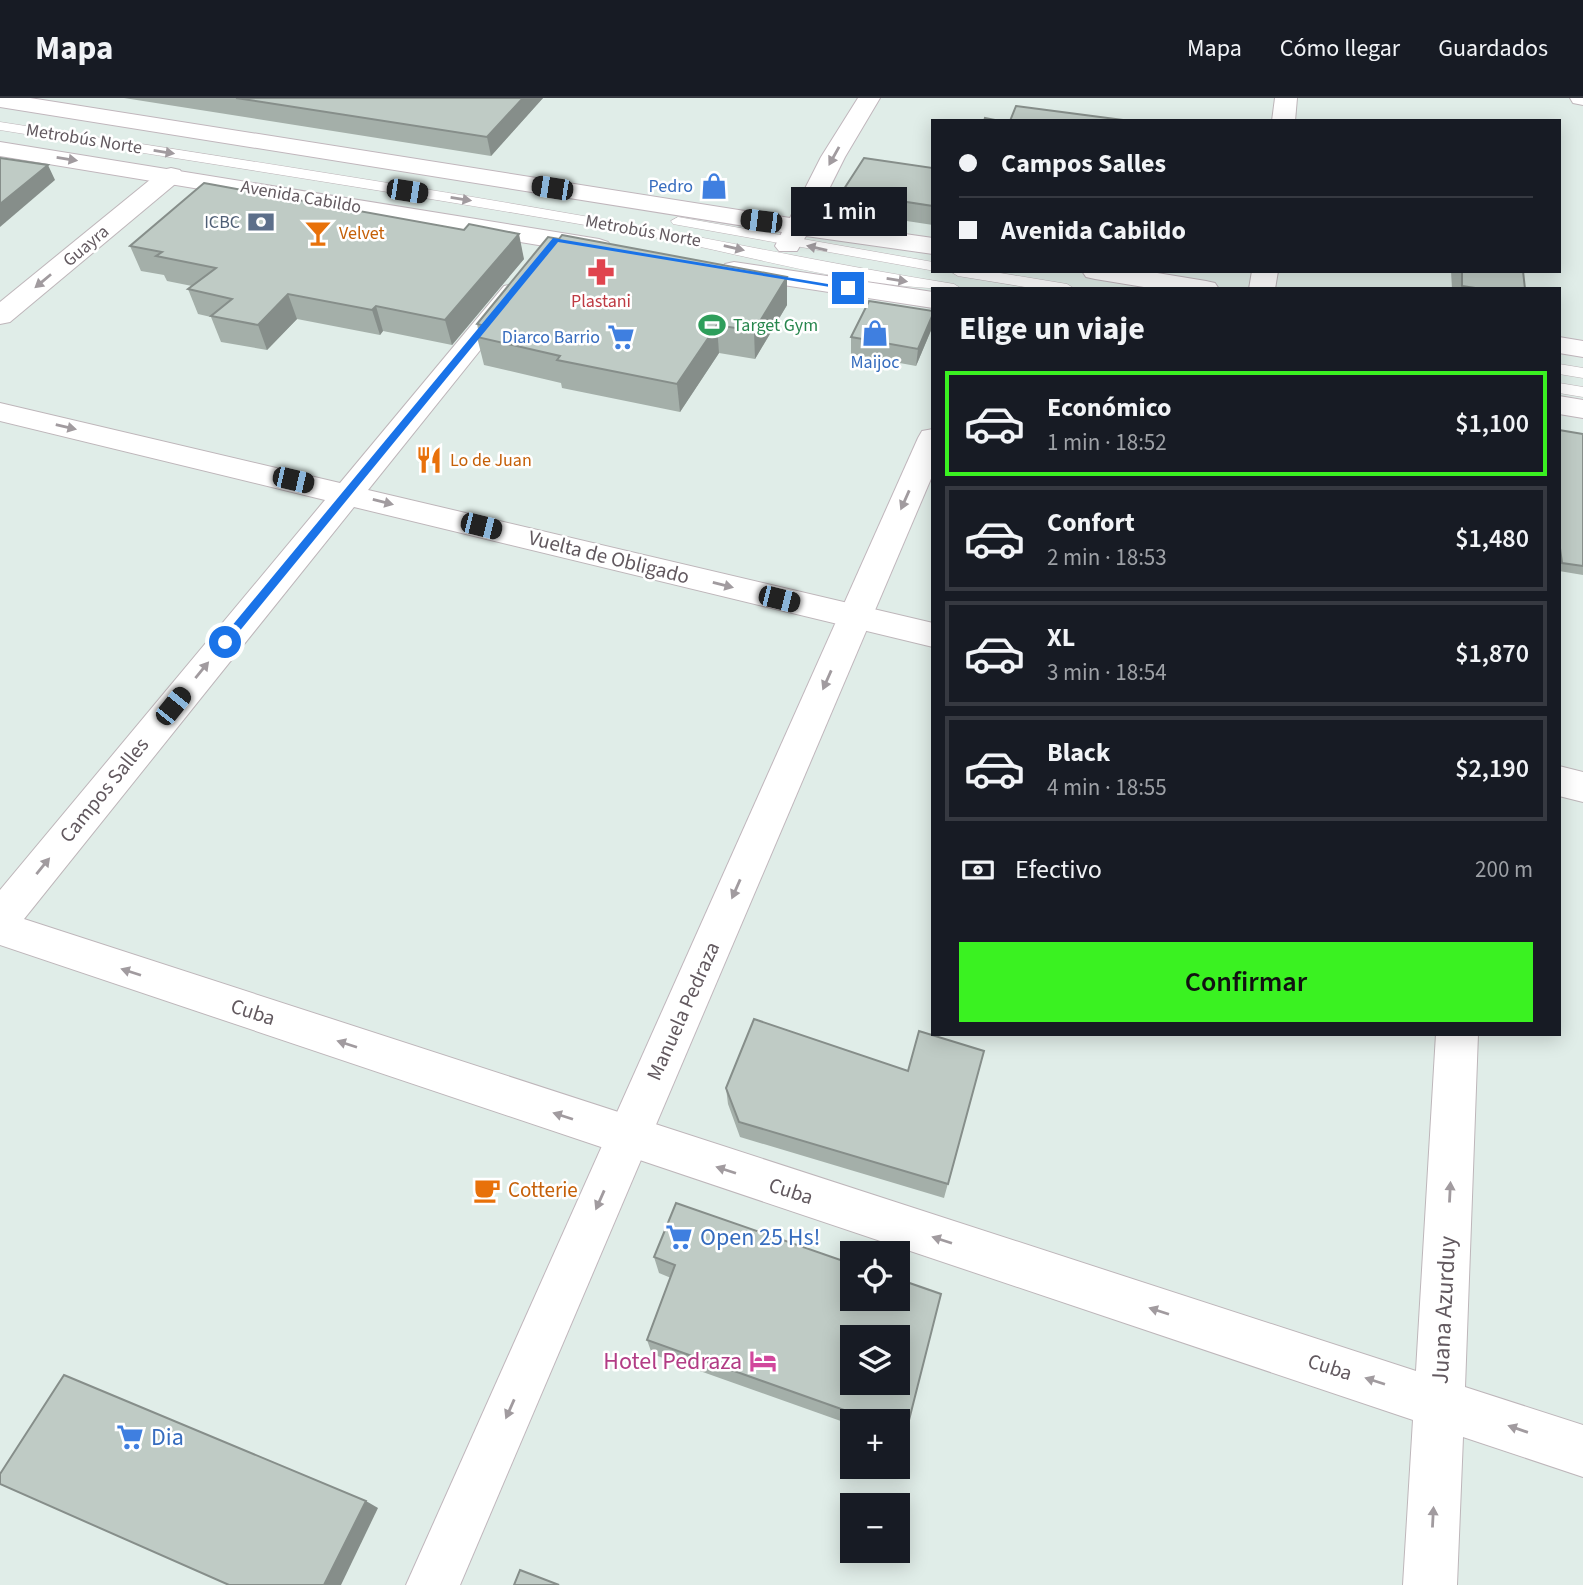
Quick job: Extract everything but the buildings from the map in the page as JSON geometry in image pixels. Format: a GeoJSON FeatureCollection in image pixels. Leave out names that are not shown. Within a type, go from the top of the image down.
{"type":"FeatureCollection","features":[{"type":"Feature","properties":{"kind":"street"},"geometry":{"type":"LineString","coordinates":[[798,280],[790,242],[833,157],[869,98]]}},
{"type":"Feature","properties":{"kind":"street"},"geometry":{"type":"LineString","coordinates":[[1283,119],[1286,98]]}},
{"type":"Feature","properties":{"kind":"street"},"geometry":{"type":"LineString","coordinates":[[0,100],[790,242],[931,246]]}},
{"type":"Feature","properties":{"kind":"street","name":"Avenida Cabildo"},"geometry":{"type":"LineString","coordinates":[[0,149],[931,300]]}},
{"type":"Feature","properties":{"kind":"street","name":"Guayra"},"geometry":{"type":"LineString","coordinates":[[0,316],[171,175]]}},
{"type":"Feature","properties":{"kind":"street","name":"Campos Salles"},"geometry":{"type":"LineString","coordinates":[[0,919],[346,493],[556,240]]}},
{"type":"Feature","properties":{"kind":"street"},"geometry":{"type":"LineString","coordinates":[[1106,273],[1194,287]]}},
{"type":"Feature","properties":{"kind":"street"},"geometry":{"type":"LineString","coordinates":[[1561,345],[1583,349]]}},
{"type":"Feature","properties":{"kind":"street"},"geometry":{"type":"LineString","coordinates":[[1561,405],[1583,409]]}},
{"type":"Feature","properties":{"kind":"street","name":"Vuelta de Obligado"},"geometry":{"type":"LineString","coordinates":[[0,412],[931,635]]}},
{"type":"Feature","properties":{"kind":"street","name":"Manuela Pedraza"},"geometry":{"type":"LineString","coordinates":[[433,1585],[931,443]]}},
{"type":"Feature","properties":{"kind":"street"},"geometry":{"type":"LineString","coordinates":[[1561,782],[1583,787]]}},
{"type":"Feature","properties":{"kind":"street","name":"Cuba"},"geometry":{"type":"LineString","coordinates":[[0,928],[628,1138],[1583,1451]]}},
{"type":"Feature","properties":{"kind":"street","name":"Juana Azurduy"},"geometry":{"type":"LineString","coordinates":[[1430,1585],[1457,1036]]}},
{"type":"Feature","properties":{"kind":"lane","name":"Metrobús Norte"},"geometry":{"type":"LineString","coordinates":[[0,112],[931,267]]}},
{"type":"Feature","properties":{"kind":"lane","name":"Metrobús Norte"},"geometry":{"type":"LineString","coordinates":[[0,126],[480,202],[673,236],[790,242],[947,287]]}},
{"type":"Feature","properties":{"kind":"lane"},"geometry":{"type":"LineString","coordinates":[[970,273],[1056,287]]}},
{"type":"Feature","properties":{"kind":"lane"},"geometry":{"type":"LineString","coordinates":[[1561,369],[1583,373]]}},
{"type":"Feature","properties":{"kind":"lane"},"geometry":{"type":"LineString","coordinates":[[1561,388],[1583,393]]}},
{"type":"Feature","properties":{"kind":"place","name":"Pedro"},"geometry":{"type":"Point","coordinates":[714,186]}},
{"type":"Feature","properties":{"kind":"place","name":"ICBC"},"geometry":{"type":"Point","coordinates":[261,222]}},
{"type":"Feature","properties":{"kind":"place","name":"Velvet"},"geometry":{"type":"Point","coordinates":[318,233]}},
{"type":"Feature","properties":{"kind":"place","name":"Plastani"},"geometry":{"type":"Point","coordinates":[601,272]}},
{"type":"Feature","properties":{"kind":"place","name":"Target Gym"},"geometry":{"type":"Point","coordinates":[712,325]}},
{"type":"Feature","properties":{"kind":"place","name":"Maijoc"},"geometry":{"type":"Point","coordinates":[875,333]}},
{"type":"Feature","properties":{"kind":"place","name":"Diarco Barrio"},"geometry":{"type":"Point","coordinates":[621,337]}},
{"type":"Feature","properties":{"kind":"place","name":"Lo de Juan"},"geometry":{"type":"Point","coordinates":[429,460]}},
{"type":"Feature","properties":{"kind":"place","name":"Cotterie"},"geometry":{"type":"Point","coordinates":[487,1190]}},
{"type":"Feature","properties":{"kind":"place","name":"Open 25 Hs!"},"geometry":{"type":"Point","coordinates":[679,1237]}},
{"type":"Feature","properties":{"kind":"place","name":"Hotel Pedraza"},"geometry":{"type":"Point","coordinates":[763,1361]}},
{"type":"Feature","properties":{"kind":"place","name":"Dia"},"geometry":{"type":"Point","coordinates":[130,1437]}},
{"type":"Feature","properties":{"kind":"route"},"geometry":{"type":"LineString","coordinates":[[225,642],[556,240],[848,288]]}}]}
